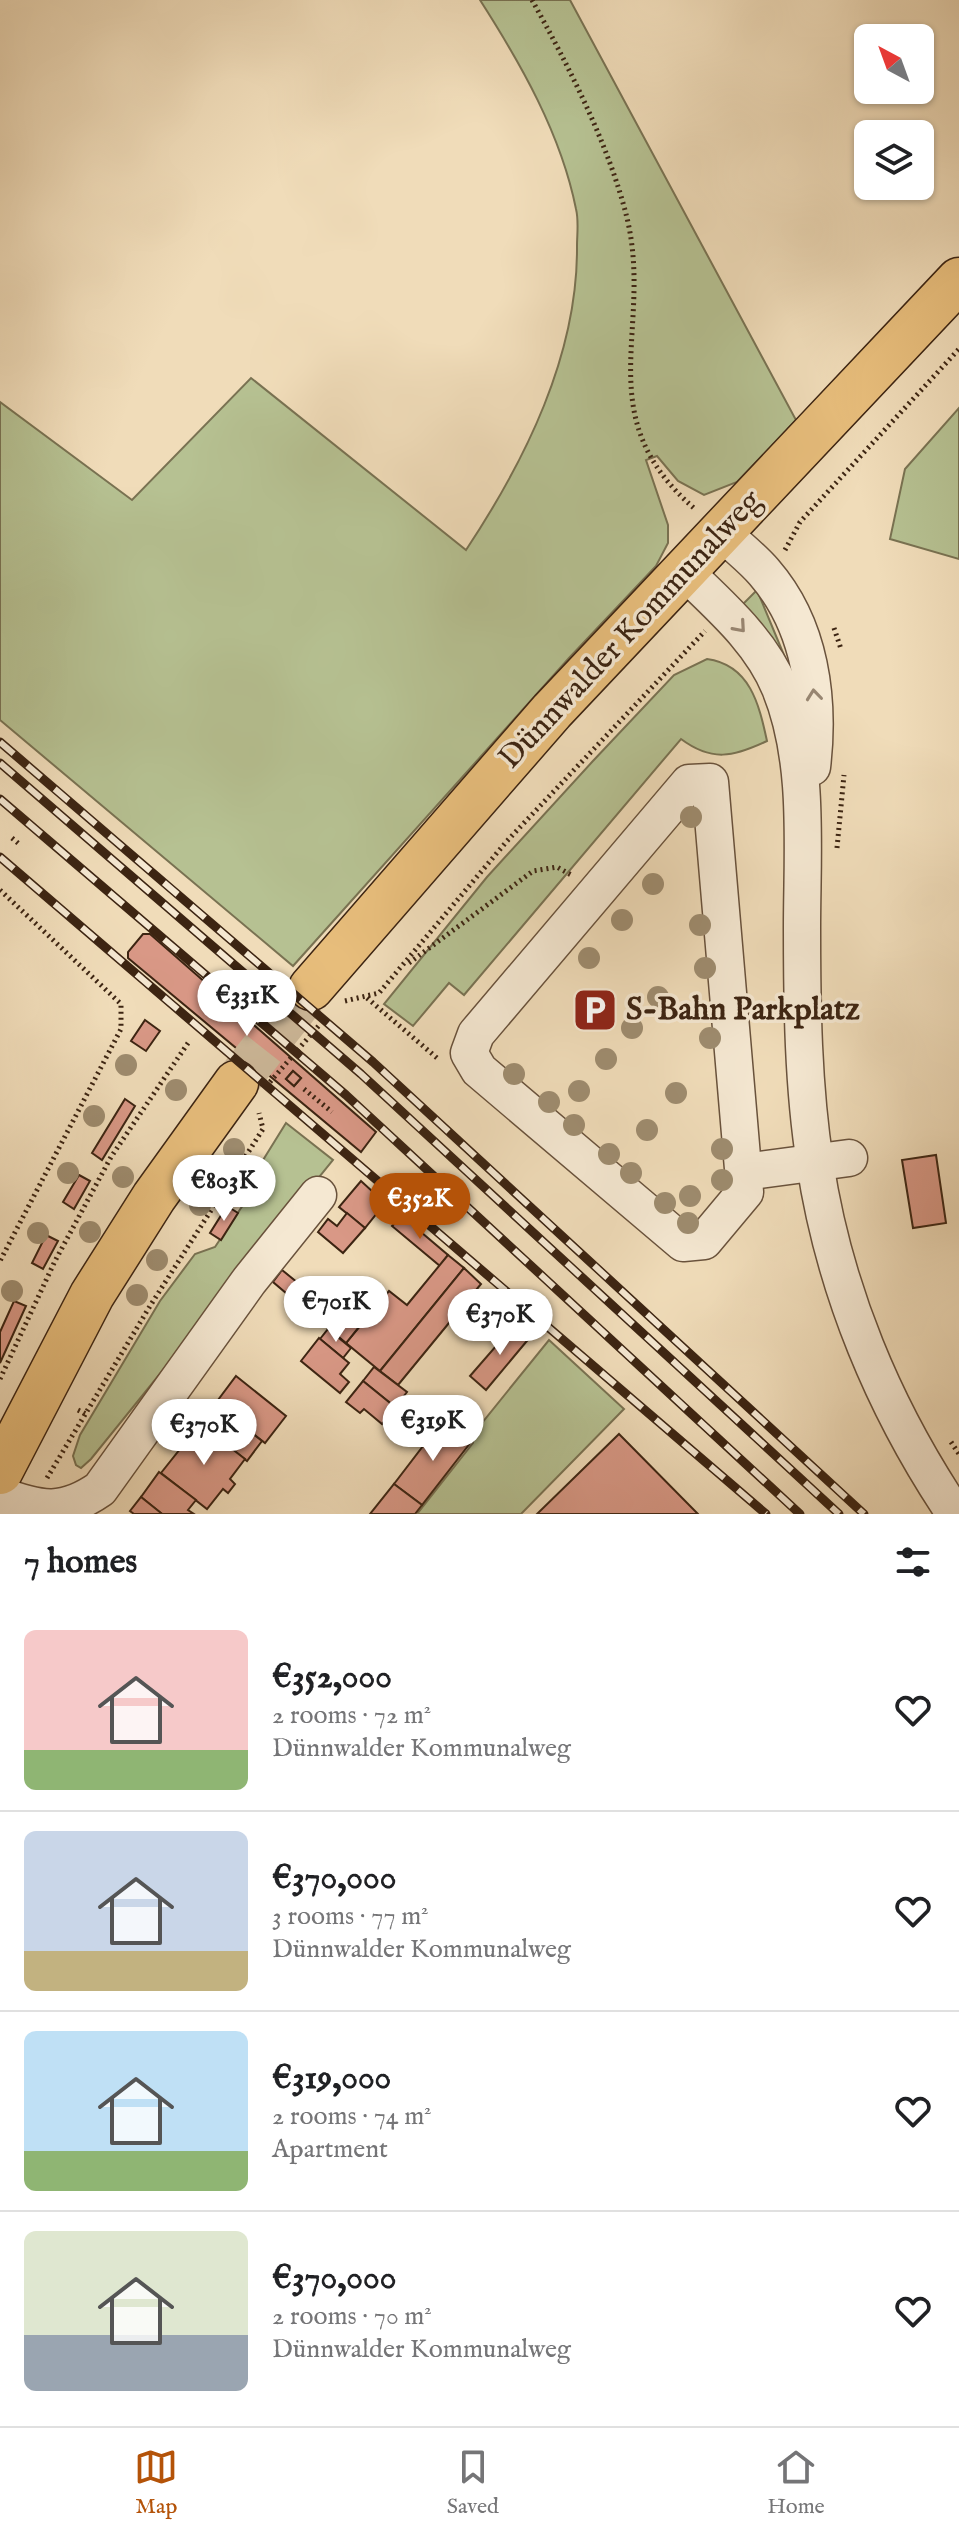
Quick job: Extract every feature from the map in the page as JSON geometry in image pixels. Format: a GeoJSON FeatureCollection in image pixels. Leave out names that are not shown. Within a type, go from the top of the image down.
{"type":"FeatureCollection","features":[{"type":"Feature","properties":{"kind":"main road","name":"Dünnwalder Kommunalweg"},"geometry":{"type":"LineString","coordinates":[[327,1001],[552,711],[959,280]]}},
{"type":"Feature","properties":{"kind":"main road"},"geometry":{"type":"LineString","coordinates":[[0,1472],[92,1295],[154,1197],[253,1096]]}},
{"type":"Feature","properties":{"kind":"street"},"geometry":{"type":"LineString","coordinates":[[723,533],[781,558],[813,681],[820,856],[804,1023],[832,1161],[843,1284],[883,1390],[955,1514]]}},
{"type":"Feature","properties":{"kind":"street"},"geometry":{"type":"LineString","coordinates":[[685,572],[725,611],[763,658],[780,687],[790,718],[820,856]]}},
{"type":"Feature","properties":{"kind":"street"},"geometry":{"type":"LineString","coordinates":[[710,782],[745,1192],[704,1241],[683,1243],[479,1070],[469,1053],[476,1034],[595,895],[689,783],[710,782]]}},
{"type":"Feature","properties":{"kind":"street"},"geometry":{"type":"LineString","coordinates":[[744,1172],[832,1161]]}},
{"type":"Feature","properties":{"kind":"street"},"geometry":{"type":"LineString","coordinates":[[0,1495],[57,1513],[74,1508],[94,1495],[249,1281],[318,1195]]}},
{"type":"Feature","properties":{"kind":"path"},"geometry":{"type":"LineString","coordinates":[[532,0],[562,54],[627,217],[632,247],[630,399],[635,419],[664,477],[723,533]]}},
{"type":"Feature","properties":{"kind":"path"},"geometry":{"type":"LineString","coordinates":[[781,558],[800,522],[959,349]]}},
{"type":"Feature","properties":{"kind":"path"},"geometry":{"type":"LineString","coordinates":[[61,1452],[263,1129],[253,1096],[271,1082],[327,1001],[367,998],[379,993],[507,841],[725,611]]}},
{"type":"Feature","properties":{"kind":"path"},"geometry":{"type":"LineString","coordinates":[[832,622],[843,662]]}},
{"type":"Feature","properties":{"kind":"path"},"geometry":{"type":"LineString","coordinates":[[820,856],[846,762]]}},
{"type":"Feature","properties":{"kind":"path"},"geometry":{"type":"LineString","coordinates":[[12,838],[19,844]]}},
{"type":"Feature","properties":{"kind":"path"},"geometry":{"type":"LineString","coordinates":[[401,969],[544,866],[568,872],[595,895]]}},
{"type":"Feature","properties":{"kind":"path"},"geometry":{"type":"LineString","coordinates":[[0,890],[121,1004],[121,1029],[0,1261]]}},
{"type":"Feature","properties":{"kind":"path"},"geometry":{"type":"LineString","coordinates":[[367,998],[405,1031]]}},
{"type":"Feature","properties":{"kind":"path"},"geometry":{"type":"LineString","coordinates":[[0,1379],[55,1261],[111,1157],[188,1043]]}},
{"type":"Feature","properties":{"kind":"path"},"geometry":{"type":"LineString","coordinates":[[304,1089],[332,1112]]}},
{"type":"Feature","properties":{"kind":"path"},"geometry":{"type":"LineString","coordinates":[[78,1410],[86,1414]]}},
{"type":"Feature","properties":{"kind":"path"},"geometry":{"type":"LineString","coordinates":[[945,1432],[959,1454]]}},
{"type":"Feature","properties":{"kind":"green space"},"geometry":{"type":"Polygon","coordinates":[[[480,0],[570,0],[796,420],[737,482],[704,495],[678,481],[657,456],[646,460],[668,525],[668,543],[656,566],[569,658],[293,966],[0,720],[0,402],[132,500],[251,378],[466,550],[527,443],[558,367],[575,287],[578,228],[569,181],[550,127],[524,74],[480,0]]]}},
{"type":"Feature","properties":{"kind":"green space"},"geometry":{"type":"Polygon","coordinates":[[[959,408],[959,559],[890,539],[905,469],[959,408]]]}},
{"type":"Feature","properties":{"kind":"green space"},"geometry":{"type":"Polygon","coordinates":[[[757,590],[786,660],[743,604],[757,590]]]}},
{"type":"Feature","properties":{"kind":"green space"},"geometry":{"type":"Polygon","coordinates":[[[707,659],[722,663],[743,678],[756,700],[767,741],[744,751],[723,755],[703,751],[681,739],[464,995],[449,983],[413,1026],[384,1004],[487,877],[592,762],[674,675],[707,659]]]}},
{"type":"Feature","properties":{"kind":"green space"},"geometry":{"type":"Polygon","coordinates":[[[286,1123],[333,1160],[91,1459],[81,1468],[76,1465],[73,1456],[80,1435],[160,1301],[195,1254],[215,1247],[245,1202],[242,1194],[286,1123]]]}},
{"type":"Feature","properties":{"kind":"green space"},"geometry":{"type":"Polygon","coordinates":[[[549,1340],[624,1409],[521,1514],[417,1514],[473,1443],[473,1434],[549,1340]]]}},
{"type":"Feature","properties":{"kind":"building"},"geometry":{"type":"Polygon","coordinates":[[[143,934],[150,934],[376,1132],[361,1152],[128,958],[128,952],[143,934]],[[293,1071],[286,1079],[294,1086],[301,1078],[293,1071]]]}},
{"type":"Feature","properties":{"kind":"building"},"geometry":{"type":"Polygon","coordinates":[[[145,1020],[160,1031],[146,1051],[131,1041],[145,1020]]]}},
{"type":"Feature","properties":{"kind":"building"},"geometry":{"type":"Polygon","coordinates":[[[293,1071],[301,1078],[294,1086],[286,1079],[293,1071]]]}},
{"type":"Feature","properties":{"kind":"building"},"geometry":{"type":"Polygon","coordinates":[[[125,1099],[135,1106],[102,1160],[92,1153],[125,1099]]]}},
{"type":"Feature","properties":{"kind":"building"},"geometry":{"type":"Polygon","coordinates":[[[936,1155],[946,1223],[913,1228],[902,1160],[936,1155]]]}},
{"type":"Feature","properties":{"kind":"building"},"geometry":{"type":"Polygon","coordinates":[[[79,1175],[90,1181],[74,1209],[63,1202],[79,1175]]]}},
{"type":"Feature","properties":{"kind":"building"},"geometry":{"type":"Polygon","coordinates":[[[361,1181],[385,1203],[365,1228],[339,1207],[361,1181]]]}},
{"type":"Feature","properties":{"kind":"building"},"geometry":{"type":"Polygon","coordinates":[[[227,1206],[238,1213],[221,1240],[210,1233],[227,1206]]]}},
{"type":"Feature","properties":{"kind":"building"},"geometry":{"type":"Polygon","coordinates":[[[347,1213],[365,1228],[343,1253],[318,1232],[328,1219],[337,1226],[347,1213]]]}},
{"type":"Feature","properties":{"kind":"building"},"geometry":{"type":"Polygon","coordinates":[[[402,1216],[448,1255],[440,1266],[392,1226],[402,1216]]]}},
{"type":"Feature","properties":{"kind":"building"},"geometry":{"type":"Polygon","coordinates":[[[46,1235],[58,1241],[43,1269],[32,1263],[46,1235]]]}},
{"type":"Feature","properties":{"kind":"building"},"geometry":{"type":"Polygon","coordinates":[[[448,1255],[464,1268],[380,1371],[346,1343],[389,1291],[407,1305],[448,1255]]]}},
{"type":"Feature","properties":{"kind":"building"},"geometry":{"type":"Polygon","coordinates":[[[464,1268],[481,1284],[398,1385],[380,1371],[464,1268]]]}},
{"type":"Feature","properties":{"kind":"building"},"geometry":{"type":"Polygon","coordinates":[[[282,1270],[309,1292],[299,1304],[273,1282],[282,1270]]]}},
{"type":"Feature","properties":{"kind":"building"},"geometry":{"type":"Polygon","coordinates":[[[14,1301],[26,1306],[0,1363],[0,1332],[14,1301]]]}},
{"type":"Feature","properties":{"kind":"building"},"geometry":{"type":"Polygon","coordinates":[[[344,1308],[362,1323],[346,1343],[328,1328],[344,1308]]]}},
{"type":"Feature","properties":{"kind":"building"},"geometry":{"type":"Polygon","coordinates":[[[516,1323],[531,1336],[486,1390],[470,1376],[516,1323]]]}},
{"type":"Feature","properties":{"kind":"building"},"geometry":{"type":"Polygon","coordinates":[[[328,1329],[351,1348],[343,1358],[320,1339],[328,1329]]]}},
{"type":"Feature","properties":{"kind":"building"},"geometry":{"type":"Polygon","coordinates":[[[319,1338],[349,1363],[340,1374],[349,1382],[340,1393],[301,1361],[319,1338]]]}},
{"type":"Feature","properties":{"kind":"building"},"geometry":{"type":"Polygon","coordinates":[[[374,1367],[407,1392],[395,1407],[363,1381],[374,1367]]]}},
{"type":"Feature","properties":{"kind":"building"},"geometry":{"type":"Polygon","coordinates":[[[236,1376],[286,1416],[265,1443],[215,1404],[236,1376]]]}},
{"type":"Feature","properties":{"kind":"building"},"geometry":{"type":"Polygon","coordinates":[[[363,1381],[395,1407],[382,1424],[364,1409],[360,1413],[346,1402],[363,1381]]]}},
{"type":"Feature","properties":{"kind":"building"},"geometry":{"type":"Polygon","coordinates":[[[215,1404],[262,1441],[247,1461],[200,1424],[215,1404]]]}},
{"type":"Feature","properties":{"kind":"building"},"geometry":{"type":"Polygon","coordinates":[[[443,1420],[471,1442],[422,1505],[394,1484],[443,1420]]]}},
{"type":"Feature","properties":{"kind":"building"},"geometry":{"type":"Polygon","coordinates":[[[200,1424],[245,1459],[230,1479],[235,1484],[228,1493],[223,1489],[207,1509],[161,1473],[200,1424]]]}},
{"type":"Feature","properties":{"kind":"building"},"geometry":{"type":"Polygon","coordinates":[[[619,1434],[698,1514],[537,1514],[619,1434]]]}},
{"type":"Feature","properties":{"kind":"building"},"geometry":{"type":"Polygon","coordinates":[[[159,1472],[196,1500],[188,1510],[194,1514],[162,1514],[141,1497],[159,1472]]]}},
{"type":"Feature","properties":{"kind":"building"},"geometry":{"type":"Polygon","coordinates":[[[394,1484],[422,1505],[415,1514],[370,1514],[394,1484]]]}},
{"type":"Feature","properties":{"kind":"building"},"geometry":{"type":"Polygon","coordinates":[[[141,1497],[161,1513],[134,1514],[130,1511],[141,1497]]]}},
{"type":"Feature","properties":{"kind":"tunnel"},"geometry":{"type":"LineString","coordinates":[[236,1083],[311,988]]}},
{"type":"Feature","properties":{"kind":"railway"},"geometry":{"type":"LineString","coordinates":[[0,742],[373,1062],[864,1514]]}},
{"type":"Feature","properties":{"kind":"railway"},"geometry":{"type":"LineString","coordinates":[[0,763],[361,1074],[839,1514]]}},
{"type":"Feature","properties":{"kind":"railway"},"geometry":{"type":"LineString","coordinates":[[0,799],[346,1095],[800,1514]]}},
{"type":"Feature","properties":{"kind":"railway"},"geometry":{"type":"LineString","coordinates":[[0,857],[766,1514]]}},
{"type":"Feature","properties":{"kind":"place","name":"S-Bahn Parkplatz"},"geometry":{"type":"Point","coordinates":[595,1010]}}]}
